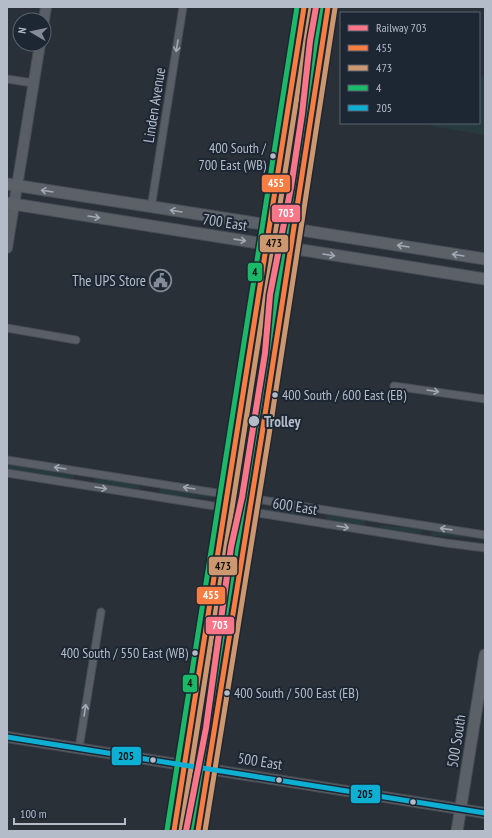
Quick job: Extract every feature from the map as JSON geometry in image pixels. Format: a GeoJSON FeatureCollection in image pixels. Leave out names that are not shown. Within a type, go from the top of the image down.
{"type":"FeatureCollection","features":[{"type":"Feature","properties":{"kind":"main road"},"geometry":{"type":"LineString","coordinates":[[174,831],[304,7]]}},
{"type":"Feature","properties":{"kind":"main road"},"geometry":{"type":"LineString","coordinates":[[198,831],[252,498],[328,7]]}},
{"type":"Feature","properties":{"kind":"main road","name":"700 East"},"geometry":{"type":"LineString","coordinates":[[12,185],[485,260]]}},
{"type":"Feature","properties":{"kind":"main road","name":"700 East"},"geometry":{"type":"LineString","coordinates":[[10,204],[485,280]]}},
{"type":"Feature","properties":{"kind":"main road","name":"500 South"},"geometry":{"type":"LineString","coordinates":[[457,831],[485,655]]}},
{"type":"Feature","properties":{"kind":"street","name":"Linden Avenue"},"geometry":{"type":"LineString","coordinates":[[152,208],[183,7]]}},
{"type":"Feature","properties":{"kind":"street"},"geometry":{"type":"LineString","coordinates":[[7,248],[12,185],[39,52]]}},
{"type":"Feature","properties":{"kind":"street"},"geometry":{"type":"LineString","coordinates":[[7,79],[33,83]]}},
{"type":"Feature","properties":{"kind":"street"},"geometry":{"type":"LineString","coordinates":[[7,328],[76,340]]}},
{"type":"Feature","properties":{"kind":"street"},"geometry":{"type":"LineString","coordinates":[[394,386],[485,400]]}},
{"type":"Feature","properties":{"kind":"street","name":"600 East"},"geometry":{"type":"LineString","coordinates":[[7,460],[485,535]]}},
{"type":"Feature","properties":{"kind":"street"},"geometry":{"type":"LineString","coordinates":[[82,485],[84,472]]}},
{"type":"Feature","properties":{"kind":"street","name":"600 East"},"geometry":{"type":"LineString","coordinates":[[7,473],[485,548]]}},
{"type":"Feature","properties":{"kind":"street"},"geometry":{"type":"LineString","coordinates":[[151,496],[153,483]]}},
{"type":"Feature","properties":{"kind":"street"},"geometry":{"type":"LineString","coordinates":[[313,522],[316,508]]}},
{"type":"Feature","properties":{"kind":"street"},"geometry":{"type":"LineString","coordinates":[[372,531],[374,517]]}},
{"type":"Feature","properties":{"kind":"street"},"geometry":{"type":"LineString","coordinates":[[427,540],[429,526]]}},
{"type":"Feature","properties":{"kind":"street"},"geometry":{"type":"LineString","coordinates":[[79,748],[101,612]]}},
{"type":"Feature","properties":{"kind":"street","name":"500 East"},"geometry":{"type":"LineString","coordinates":[[7,737],[485,813]]}},
{"type":"Feature","properties":{"kind":"green space"},"geometry":{"type":"Polygon","coordinates":[[[480,76],[485,77],[485,135],[431,126],[431,124],[480,124],[480,76]]]}},
{"type":"Feature","properties":{"kind":"green space"},"geometry":{"type":"Polygon","coordinates":[[[7,463],[74,474],[74,478],[71,481],[7,471],[7,463]]]}},
{"type":"Feature","properties":{"kind":"green space"},"geometry":{"type":"Polygon","coordinates":[[[96,477],[138,483],[140,489],[136,491],[94,484],[93,479],[96,477]]]}},
{"type":"Feature","properties":{"kind":"green space"},"geometry":{"type":"Polygon","coordinates":[[[162,487],[217,497],[176,497],[161,494],[159,490],[162,487]]]}},
{"type":"Feature","properties":{"kind":"green space"},"geometry":{"type":"Polygon","coordinates":[[[261,508],[306,512],[308,514],[305,517],[261,511],[261,508]]]}},
{"type":"Feature","properties":{"kind":"green space"},"geometry":{"type":"Polygon","coordinates":[[[329,514],[364,519],[365,522],[361,527],[329,521],[326,518],[329,514]]]}},
{"type":"Feature","properties":{"kind":"green space"},"geometry":{"type":"Polygon","coordinates":[[[381,525],[394,527],[418,526],[422,528],[423,531],[420,535],[381,529],[379,527],[381,525]]]}},
{"type":"Feature","properties":{"kind":"green space"},"geometry":{"type":"Polygon","coordinates":[[[433,530],[480,538],[433,536],[431,534],[433,530]]]}},
{"type":"Feature","properties":{"kind":"rail line","name":"703"},"geometry":{"type":"LineString","coordinates":[[186,831],[206,728],[231,547],[242,497],[265,353],[270,295],[291,187],[302,114],[310,41],[316,7]]}},
{"type":"Feature","properties":{"kind":"transit line","name":"4"},"geometry":{"type":"LineString","coordinates":[[167,830],[297,7]]}},
{"type":"Feature","properties":{"kind":"transit line","name":"455"},"geometry":{"type":"LineString","coordinates":[[174,831],[304,7]]}},
{"type":"Feature","properties":{"kind":"transit line","name":"4"},"geometry":{"type":"LineString","coordinates":[[191,830],[255,433],[321,7]]}},
{"type":"Feature","properties":{"kind":"transit line","name":"455"},"geometry":{"type":"LineString","coordinates":[[198,831],[262,434],[328,7]]}},
{"type":"Feature","properties":{"kind":"transit line","name":"473"},"geometry":{"type":"LineString","coordinates":[[181,831],[311,8]]}},
{"type":"Feature","properties":{"kind":"transit line","name":"473"},"geometry":{"type":"LineString","coordinates":[[205,831],[269,435],[335,8]]}},
{"type":"Feature","properties":{"kind":"transit line","name":"205"},"geometry":{"type":"LineString","coordinates":[[7,737],[485,813]]}},
{"type":"Feature","properties":{"kind":"place","name":"400 South / 700 East (WB)"},"geometry":{"type":"Point","coordinates":[273,156]}},
{"type":"Feature","properties":{"kind":"place","name":"The UPS Store"},"geometry":{"type":"Point","coordinates":[161,280]}},
{"type":"Feature","properties":{"kind":"place","name":"400 South / 600 East (EB)"},"geometry":{"type":"Point","coordinates":[275,395]}},
{"type":"Feature","properties":{"kind":"place","name":"Trolley"},"geometry":{"type":"Point","coordinates":[254,421]}},
{"type":"Feature","properties":{"kind":"place","name":"400 South / 550 East (WB)"},"geometry":{"type":"Point","coordinates":[195,653]}},
{"type":"Feature","properties":{"kind":"place","name":"400 South / 500 East (EB)"},"geometry":{"type":"Point","coordinates":[227,693]}}]}
